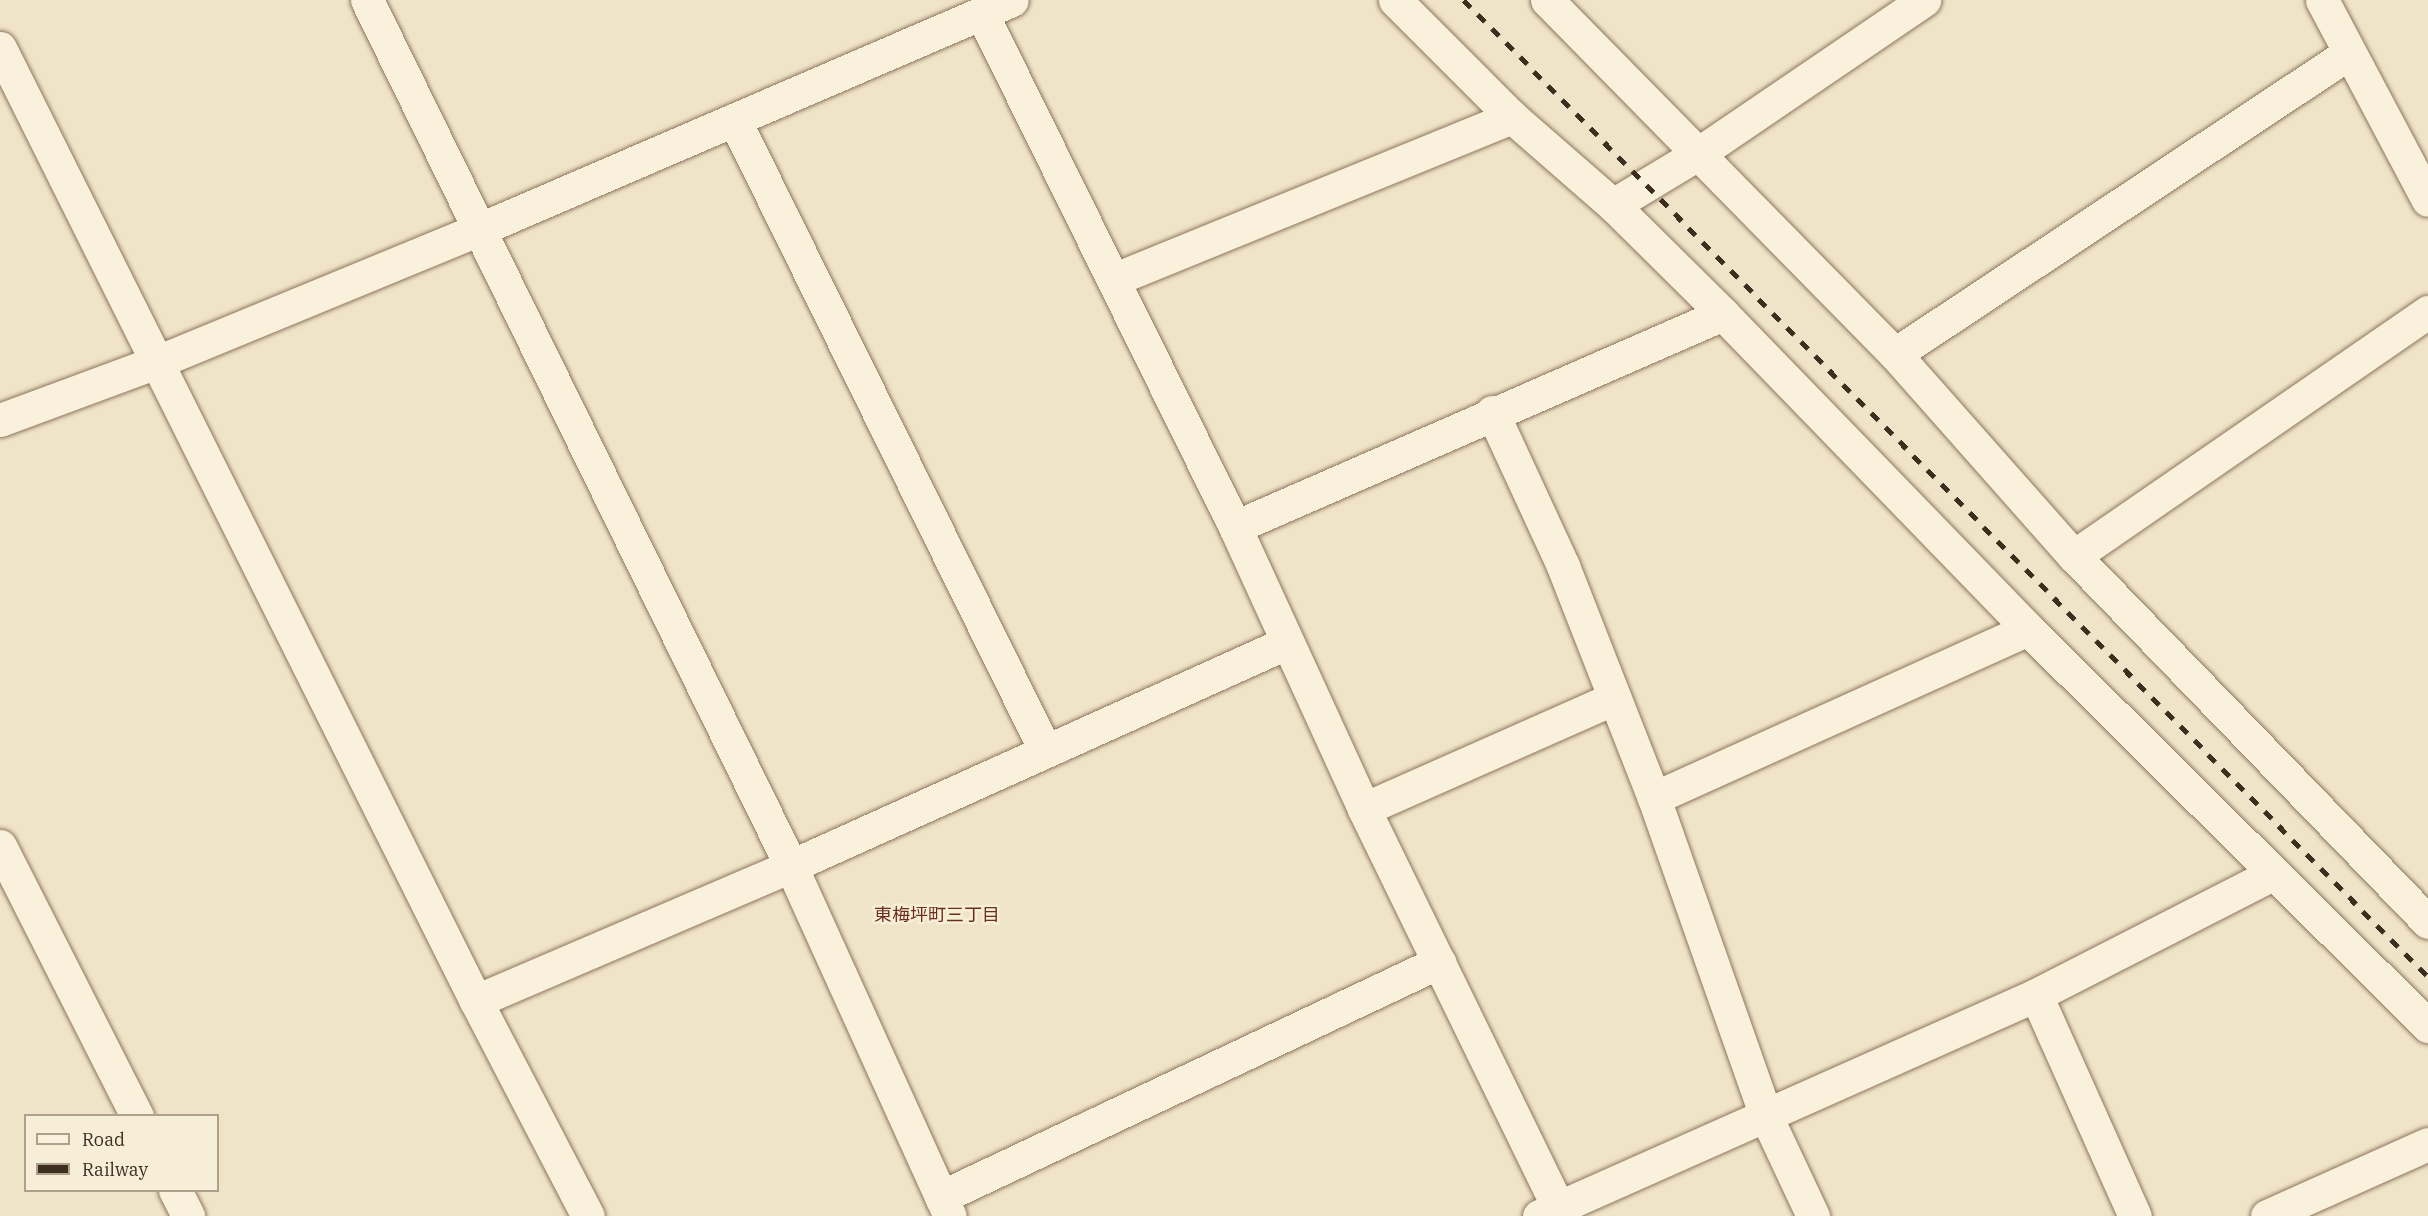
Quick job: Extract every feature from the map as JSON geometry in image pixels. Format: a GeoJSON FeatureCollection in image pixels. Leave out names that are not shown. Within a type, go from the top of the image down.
{"type":"FeatureCollection","features":[{"type":"Feature","properties":{"kind":"street"},"geometry":{"type":"LineString","coordinates":[[368,0],[478,230],[791,866],[945,1206],[1439,962]]}},
{"type":"Feature","properties":{"kind":"street"},"geometry":{"type":"LineString","coordinates":[[0,420],[157,362],[478,230],[1012,0]]}},
{"type":"Feature","properties":{"kind":"street"},"geometry":{"type":"LineString","coordinates":[[1395,0],[1512,117],[1613,205],[1723,314],[2028,628],[2428,1026]]}},
{"type":"Feature","properties":{"kind":"street"},"geometry":{"type":"LineString","coordinates":[[1547,0],[1696,155],[1895,354],[2074,556],[2428,922]]}},
{"type":"Feature","properties":{"kind":"street"},"geometry":{"type":"LineString","coordinates":[[1613,205],[1696,155],[1924,0]]}},
{"type":"Feature","properties":{"kind":"street"},"geometry":{"type":"LineString","coordinates":[[2322,0],[2428,200]]}},
{"type":"Feature","properties":{"kind":"street"},"geometry":{"type":"LineString","coordinates":[[982,14],[1115,279],[1235,526],[1286,643],[1439,962],[1548,1212],[2036,995],[2274,873]]}},
{"type":"Feature","properties":{"kind":"street"},"geometry":{"type":"LineString","coordinates":[[0,48],[476,1001],[588,1216]]}},
{"type":"Feature","properties":{"kind":"street"},"geometry":{"type":"LineString","coordinates":[[1895,354],[2349,53]]}},
{"type":"Feature","properties":{"kind":"street"},"geometry":{"type":"LineString","coordinates":[[1115,279],[1512,117]]}},
{"type":"Feature","properties":{"kind":"street"},"geometry":{"type":"LineString","coordinates":[[735,121],[1045,750]]}},
{"type":"Feature","properties":{"kind":"street"},"geometry":{"type":"LineString","coordinates":[[2074,556],[2428,312]]}},
{"type":"Feature","properties":{"kind":"street"},"geometry":{"type":"LineString","coordinates":[[1235,526],[1492,412],[1723,314]]}},
{"type":"Feature","properties":{"kind":"street"},"geometry":{"type":"LineString","coordinates":[[1492,412],[1563,566],[1654,798],[1765,1114],[1813,1216]]}},
{"type":"Feature","properties":{"kind":"street"},"geometry":{"type":"LineString","coordinates":[[1654,798],[2028,628]]}},
{"type":"Feature","properties":{"kind":"street"},"geometry":{"type":"LineString","coordinates":[[476,1001],[791,866],[1286,643]]}},
{"type":"Feature","properties":{"kind":"street"},"geometry":{"type":"LineString","coordinates":[[1364,809],[1614,698]]}},
{"type":"Feature","properties":{"kind":"street"},"geometry":{"type":"LineString","coordinates":[[0,846],[136,1114]]}},
{"type":"Feature","properties":{"kind":"street"},"geometry":{"type":"LineString","coordinates":[[2036,995],[2135,1216]]}},
{"type":"Feature","properties":{"kind":"street"},"geometry":{"type":"LineString","coordinates":[[2266,1216],[2428,1144]]}},
{"type":"Feature","properties":{"kind":"street"},"geometry":{"type":"LineString","coordinates":[[176,1192],[188,1216]]}},
{"type":"Feature","properties":{"kind":"railway"},"geometry":{"type":"LineString","coordinates":[[1464,0],[2428,977]]}},
{"type":"Feature","properties":{"kind":"district","name":"東梅坪町三丁目"},"geometry":{"type":"Point","coordinates":[937,915]}}]}
